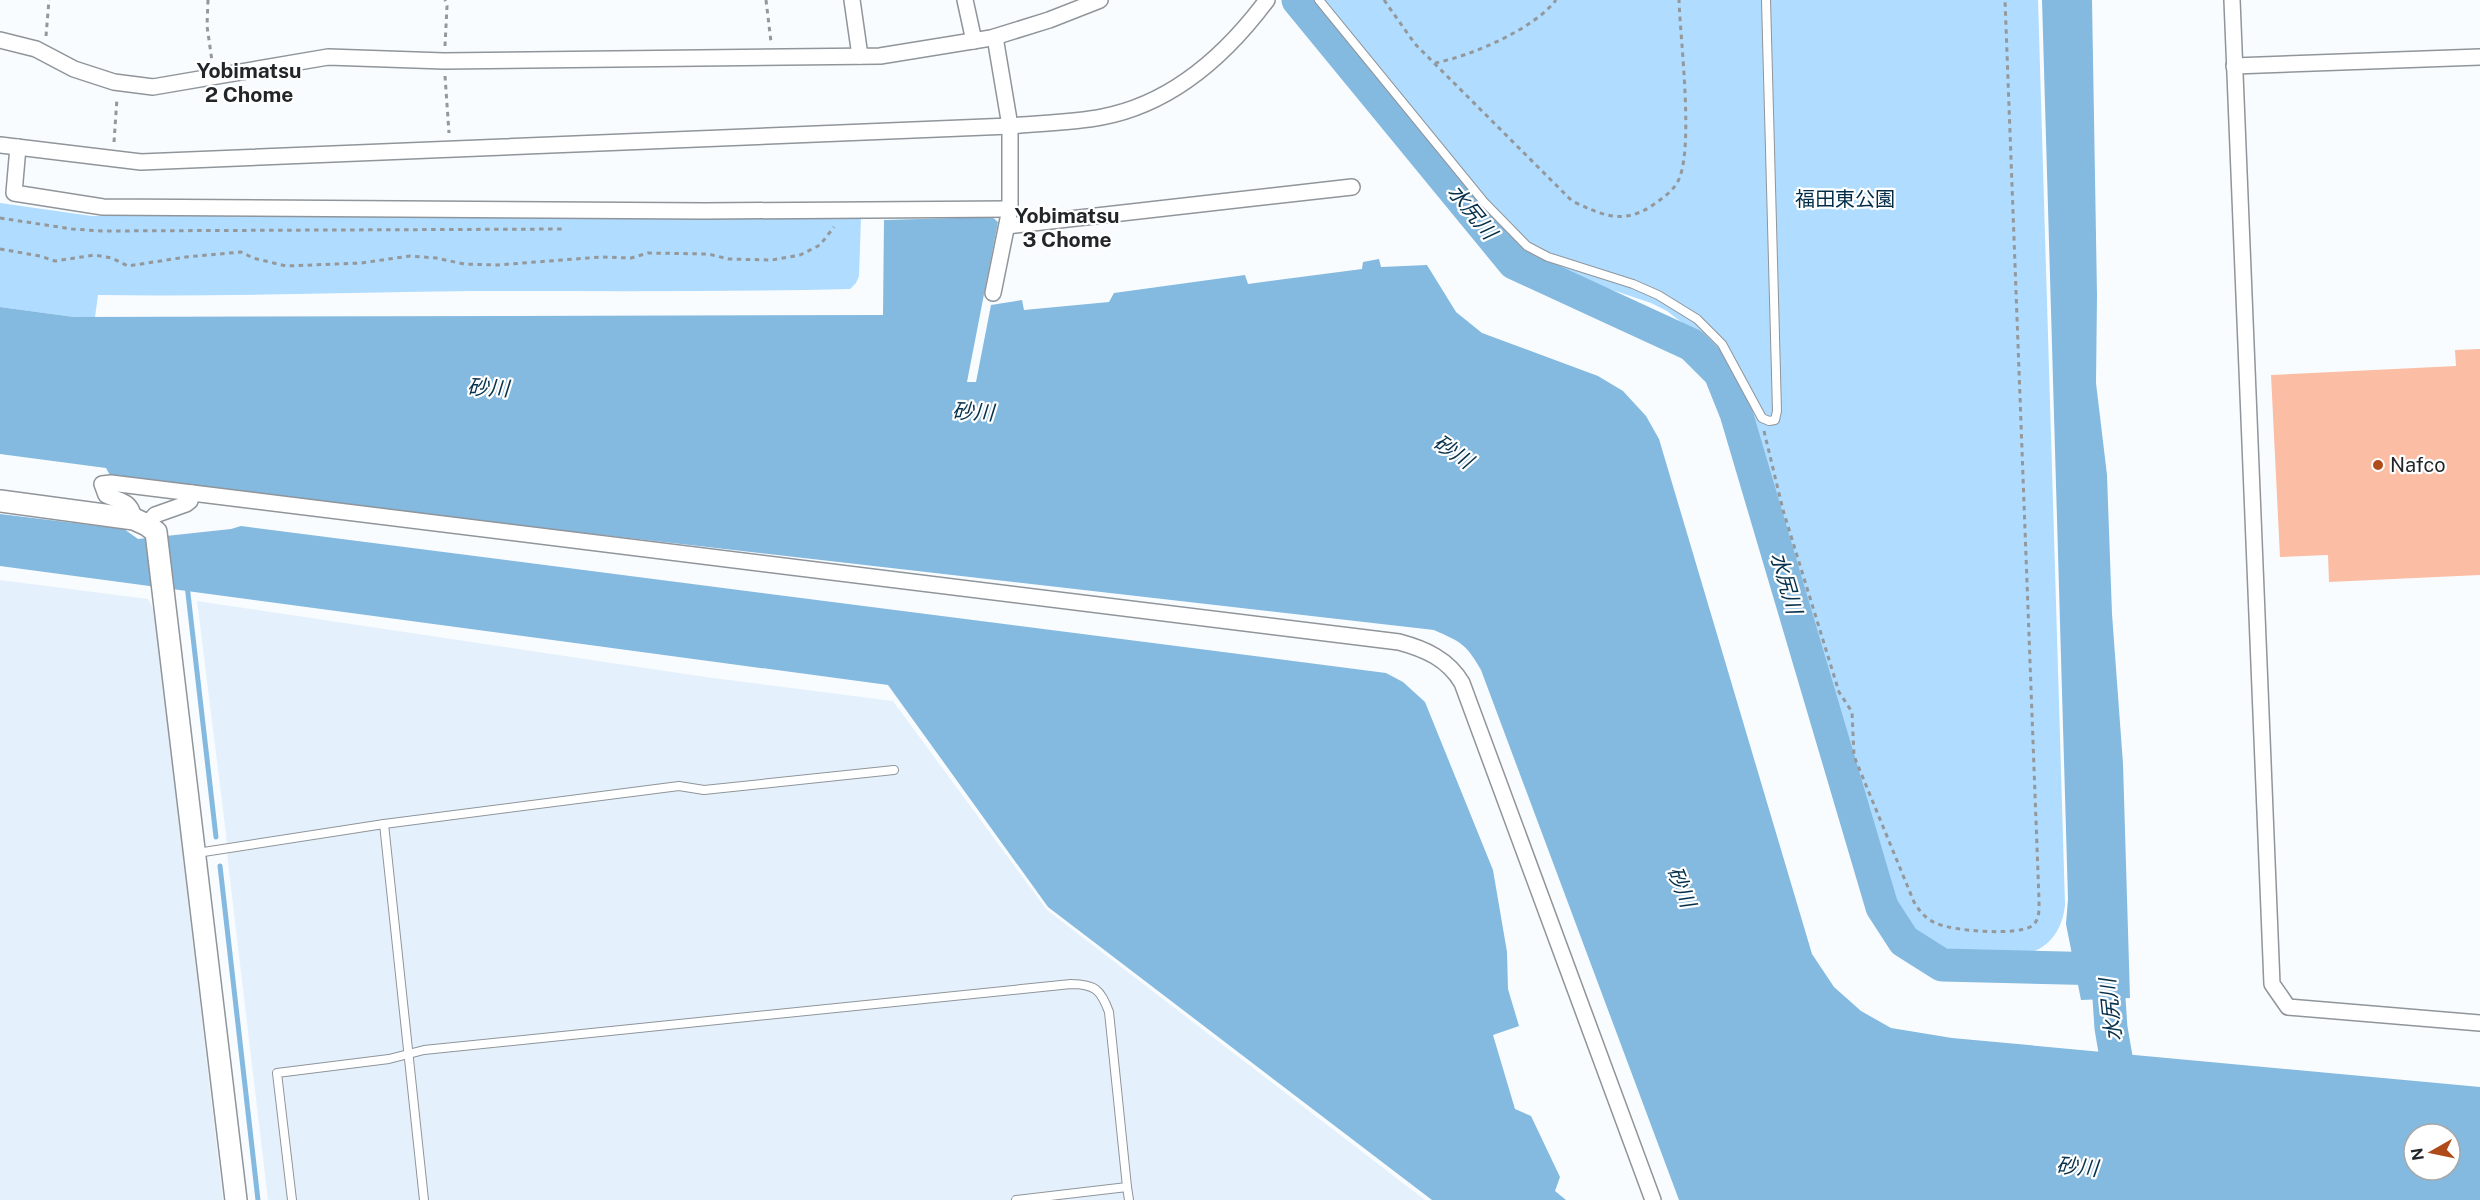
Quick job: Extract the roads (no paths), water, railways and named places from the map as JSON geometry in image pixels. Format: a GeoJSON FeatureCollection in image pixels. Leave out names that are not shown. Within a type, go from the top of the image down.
{"type":"FeatureCollection","features":[{"type":"Feature","properties":{"kind":"street"},"geometry":{"type":"LineString","coordinates":[[852,0],[860,56]]}},
{"type":"Feature","properties":{"kind":"street"},"geometry":{"type":"LineString","coordinates":[[965,0],[974,41]]}},
{"type":"Feature","properties":{"kind":"street"},"geometry":{"type":"LineString","coordinates":[[0,40],[36,49],[74,69],[118,83],[153,87],[328,57],[444,61],[880,56],[995,37],[1049,20],[1100,0]]}},
{"type":"Feature","properties":{"kind":"street"},"geometry":{"type":"LineString","coordinates":[[0,145],[141,162],[1010,126],[1102,117],[1150,102],[1184,82],[1223,52],[1267,0]]}},
{"type":"Feature","properties":{"kind":"street"},"geometry":{"type":"LineString","coordinates":[[2232,0],[2272,984],[2288,1007],[2480,1023]]}},
{"type":"Feature","properties":{"kind":"street"},"geometry":{"type":"LineString","coordinates":[[993,293],[1010,209],[1010,126],[995,37]]}},
{"type":"Feature","properties":{"kind":"street"},"geometry":{"type":"LineString","coordinates":[[2234,66],[2480,57]]}},
{"type":"Feature","properties":{"kind":"street"},"geometry":{"type":"LineString","coordinates":[[18,147],[14,193],[103,207],[705,211],[1010,209]]}},
{"type":"Feature","properties":{"kind":"street"},"geometry":{"type":"LineString","coordinates":[[1007,226],[1352,188]]}},
{"type":"Feature","properties":{"kind":"street"},"geometry":{"type":"LineString","coordinates":[[236,1200],[202,853],[167,611],[146,525],[126,502],[106,495],[102,484],[111,483],[1399,642],[1431,653],[1449,666],[1462,683],[1653,1200]]}},
{"type":"Feature","properties":{"kind":"street"},"geometry":{"type":"LineString","coordinates":[[146,525],[155,515],[186,504],[190,501],[192,493]]}},
{"type":"Feature","properties":{"kind":"street"},"geometry":{"type":"LineString","coordinates":[[0,501],[146,525]]}},
{"type":"Feature","properties":{"kind":"lane"},"geometry":{"type":"LineString","coordinates":[[1319,0],[1484,201],[1527,246],[1548,257],[1650,291],[1697,319],[1722,344],[1762,418],[1769,421],[1775,420],[1777,411],[1766,0]]}},
{"type":"Feature","properties":{"kind":"lane"},"geometry":{"type":"LineString","coordinates":[[202,853],[384,824],[679,786],[704,790],[894,770]]}},
{"type":"Feature","properties":{"kind":"lane"},"geometry":{"type":"LineString","coordinates":[[384,824],[424,1200]]}},
{"type":"Feature","properties":{"kind":"lane"},"geometry":{"type":"LineString","coordinates":[[292,1200],[277,1073],[407,1055],[424,1050],[1071,984],[1089,984],[1104,997],[1109,1012],[1129,1200]]}},
{"type":"Feature","properties":{"kind":"lane"},"geometry":{"type":"LineString","coordinates":[[1016,1200],[1127,1187]]}},
{"type":"Feature","properties":{"kind":"water"},"geometry":{"type":"Polygon","coordinates":[[[2042,0],[2092,0],[2097,295],[2096,383],[2107,475],[2112,614],[2123,764],[2130,998],[2081,1000],[2066,924],[2068,899],[2042,0]]]}},
{"type":"Feature","properties":{"kind":"water","name":"砂川"},"geometry":{"type":"Polygon","coordinates":[[[992,217],[998,222],[967,382],[976,382],[991,305],[1022,300],[1024,310],[1109,302],[1114,293],[1245,275],[1248,284],[1362,269],[1363,262],[1379,259],[1381,267],[1427,265],[1456,312],[1482,333],[1598,376],[1623,391],[1646,416],[1659,439],[1812,954],[1834,987],[1861,1011],[1891,1028],[1952,1038],[2480,1087],[2480,1200],[1679,1200],[1481,670],[1462,645],[1434,630],[112,479],[106,468],[0,454],[0,307],[74,317],[883,315],[884,220],[992,217]]]}},
{"type":"Feature","properties":{"kind":"water"},"geometry":{"type":"Polygon","coordinates":[[[0,514],[124,529],[138,539],[241,526],[1386,673],[1403,682],[1425,702],[1493,870],[1507,952],[1508,989],[1519,1026],[1493,1035],[1515,1109],[1531,1116],[1560,1177],[1555,1191],[1566,1200],[1432,1200],[1048,907],[888,685],[0,566],[0,514]]]}},
{"type":"Feature","properties":{"kind":"waterway","name":"水尻川"},"geometry":{"type":"LineString","coordinates":[[1298,0],[1514,263],[1692,345],[1720,373],[1736,413],[1882,907],[1904,941],[1942,965],[2107,969],[2111,1028],[2123,1098]]}},
{"type":"Feature","properties":{"kind":"waterway"},"geometry":{"type":"LineString","coordinates":[[187,585],[216,837]]}},
{"type":"Feature","properties":{"kind":"waterway"},"geometry":{"type":"LineString","coordinates":[[220,866],[258,1200]]}},
{"type":"Feature","properties":{"kind":"place","name":"Nafco"},"geometry":{"type":"Point","coordinates":[2378,465]}},
{"type":"Feature","properties":{"kind":"district","name":"Yobimatsu 2 Chome"},"geometry":{"type":"Point","coordinates":[249,83]}},
{"type":"Feature","properties":{"kind":"district","name":"Yobimatsu 3 Chome"},"geometry":{"type":"Point","coordinates":[1067,228]}},
{"type":"Feature","properties":{"kind":"park label","name":"福田東公園"},"geometry":{"type":"Point","coordinates":[1845,199]}}]}
